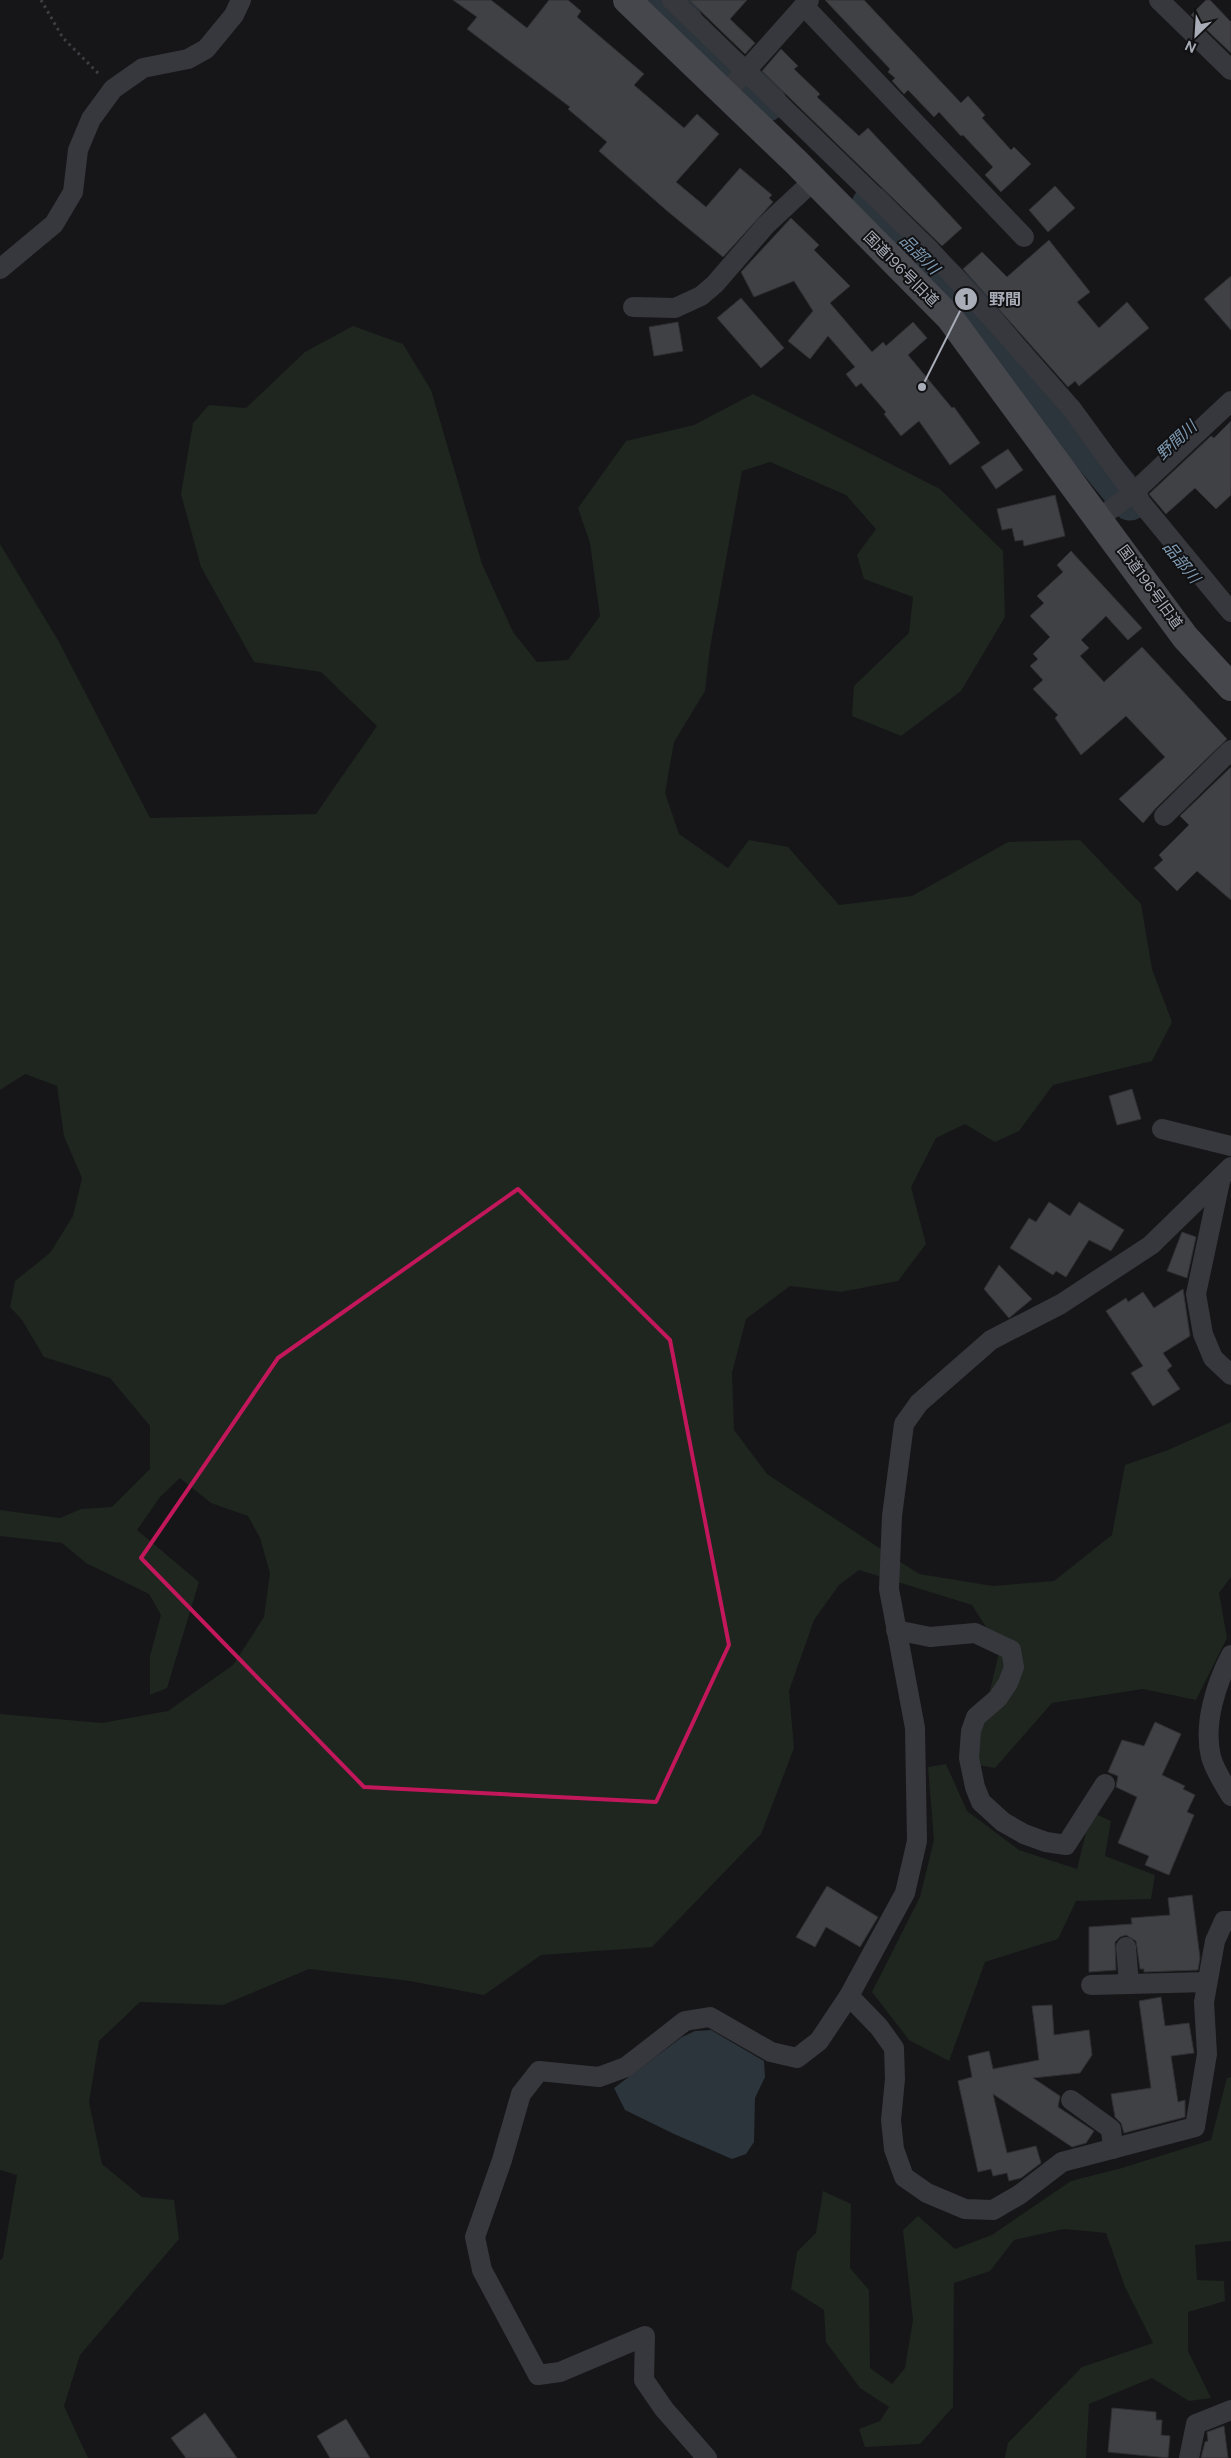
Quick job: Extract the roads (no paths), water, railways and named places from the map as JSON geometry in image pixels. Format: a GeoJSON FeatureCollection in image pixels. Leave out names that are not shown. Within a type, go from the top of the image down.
{"type":"FeatureCollection","features":[{"type":"Feature","properties":{"kind":"street"},"geometry":{"type":"LineString","coordinates":[[0,269],[54,224],[72,192],[78,150],[91,119],[113,89],[143,68],[188,58],[206,48],[234,15],[241,0]]}},
{"type":"Feature","properties":{"kind":"street","name":"国道196号旧道"},"geometry":{"type":"LineString","coordinates":[[627,0],[726,93],[950,318],[1185,637],[1231,687]]}},
{"type":"Feature","properties":{"kind":"street"},"geometry":{"type":"LineString","coordinates":[[672,0],[929,250],[1006,334],[1079,420],[1132,492],[1231,612]]}},
{"type":"Feature","properties":{"kind":"street"},"geometry":{"type":"LineString","coordinates":[[1159,0],[1231,70]]}},
{"type":"Feature","properties":{"kind":"street"},"geometry":{"type":"LineString","coordinates":[[726,93],[806,3],[1024,237]]}},
{"type":"Feature","properties":{"kind":"street"},"geometry":{"type":"LineString","coordinates":[[633,307],[675,308],[701,296],[715,284],[766,225],[813,181]]}},
{"type":"Feature","properties":{"kind":"street"},"geometry":{"type":"LineString","coordinates":[[1099,518],[1132,492],[1231,401]]}},
{"type":"Feature","properties":{"kind":"street"},"geometry":{"type":"LineString","coordinates":[[1164,816],[1231,750]]}},
{"type":"Feature","properties":{"kind":"street"},"geometry":{"type":"LineString","coordinates":[[1162,1129],[1231,1146]]}},
{"type":"Feature","properties":{"kind":"street"},"geometry":{"type":"LineString","coordinates":[[1226,1172],[1196,1294],[1204,1334],[1213,1358],[1231,1375]]}},
{"type":"Feature","properties":{"kind":"street"},"geometry":{"type":"LineString","coordinates":[[707,2458],[664,2409],[644,2380],[645,2336],[560,2372],[538,2375],[482,2270],[475,2237],[502,2160],[521,2094],[539,2071],[599,2077],[626,2067],[685,2021],[710,2017],[770,2052],[797,2058],[819,2041],[849,1996],[905,1893],[917,1841],[915,1728],[889,1589],[892,1516],[904,1424],[919,1403],[991,1340],[1061,1304],[1151,1245],[1226,1172]]}},
{"type":"Feature","properties":{"kind":"street"},"geometry":{"type":"LineString","coordinates":[[896,1630],[930,1637],[975,1633],[1011,1650],[1014,1667],[998,1698],[976,1717],[971,1731],[969,1758],[981,1802],[1003,1822],[1024,1834],[1046,1842],[1066,1845],[1105,1784]]}},
{"type":"Feature","properties":{"kind":"street"},"geometry":{"type":"LineString","coordinates":[[1231,1655],[1224,1668],[1210,1722],[1211,1757],[1221,1780],[1231,1796]]}},
{"type":"Feature","properties":{"kind":"street"},"geometry":{"type":"LineString","coordinates":[[849,1996],[879,2027],[894,2048],[891,2120],[894,2149],[904,2177],[927,2194],[965,2209],[993,2210],[1019,2195],[1062,2162],[1195,2127],[1207,2054],[1204,2002],[1207,1982],[1215,1941],[1224,1921],[1231,1921]]}},
{"type":"Feature","properties":{"kind":"street"},"geometry":{"type":"LineString","coordinates":[[1126,1947],[1129,1984]]}},
{"type":"Feature","properties":{"kind":"street"},"geometry":{"type":"LineString","coordinates":[[1091,1986],[1207,1982]]}},
{"type":"Feature","properties":{"kind":"street"},"geometry":{"type":"LineString","coordinates":[[1071,2100],[1111,2129],[1113,2148]]}},
{"type":"Feature","properties":{"kind":"street"},"geometry":{"type":"LineString","coordinates":[[1189,2458],[1196,2424],[1231,2410]]}},
{"type":"Feature","properties":{"kind":"waterway","name":"品部川"},"geometry":{"type":"LineString","coordinates":[[664,0],[681,17],[689,34],[767,102]]}},
{"type":"Feature","properties":{"kind":"waterway","name":"品部川"},"geometry":{"type":"LineString","coordinates":[[871,205],[972,307],[1130,501]]}},
{"type":"Feature","properties":{"kind":"place","name":"野間"},"geometry":{"type":"Point","coordinates":[922,387]}},
{"type":"Feature","properties":{"kind":"water label","name":"野間川"},"geometry":{"type":"Point","coordinates":[1176,440]}}]}
